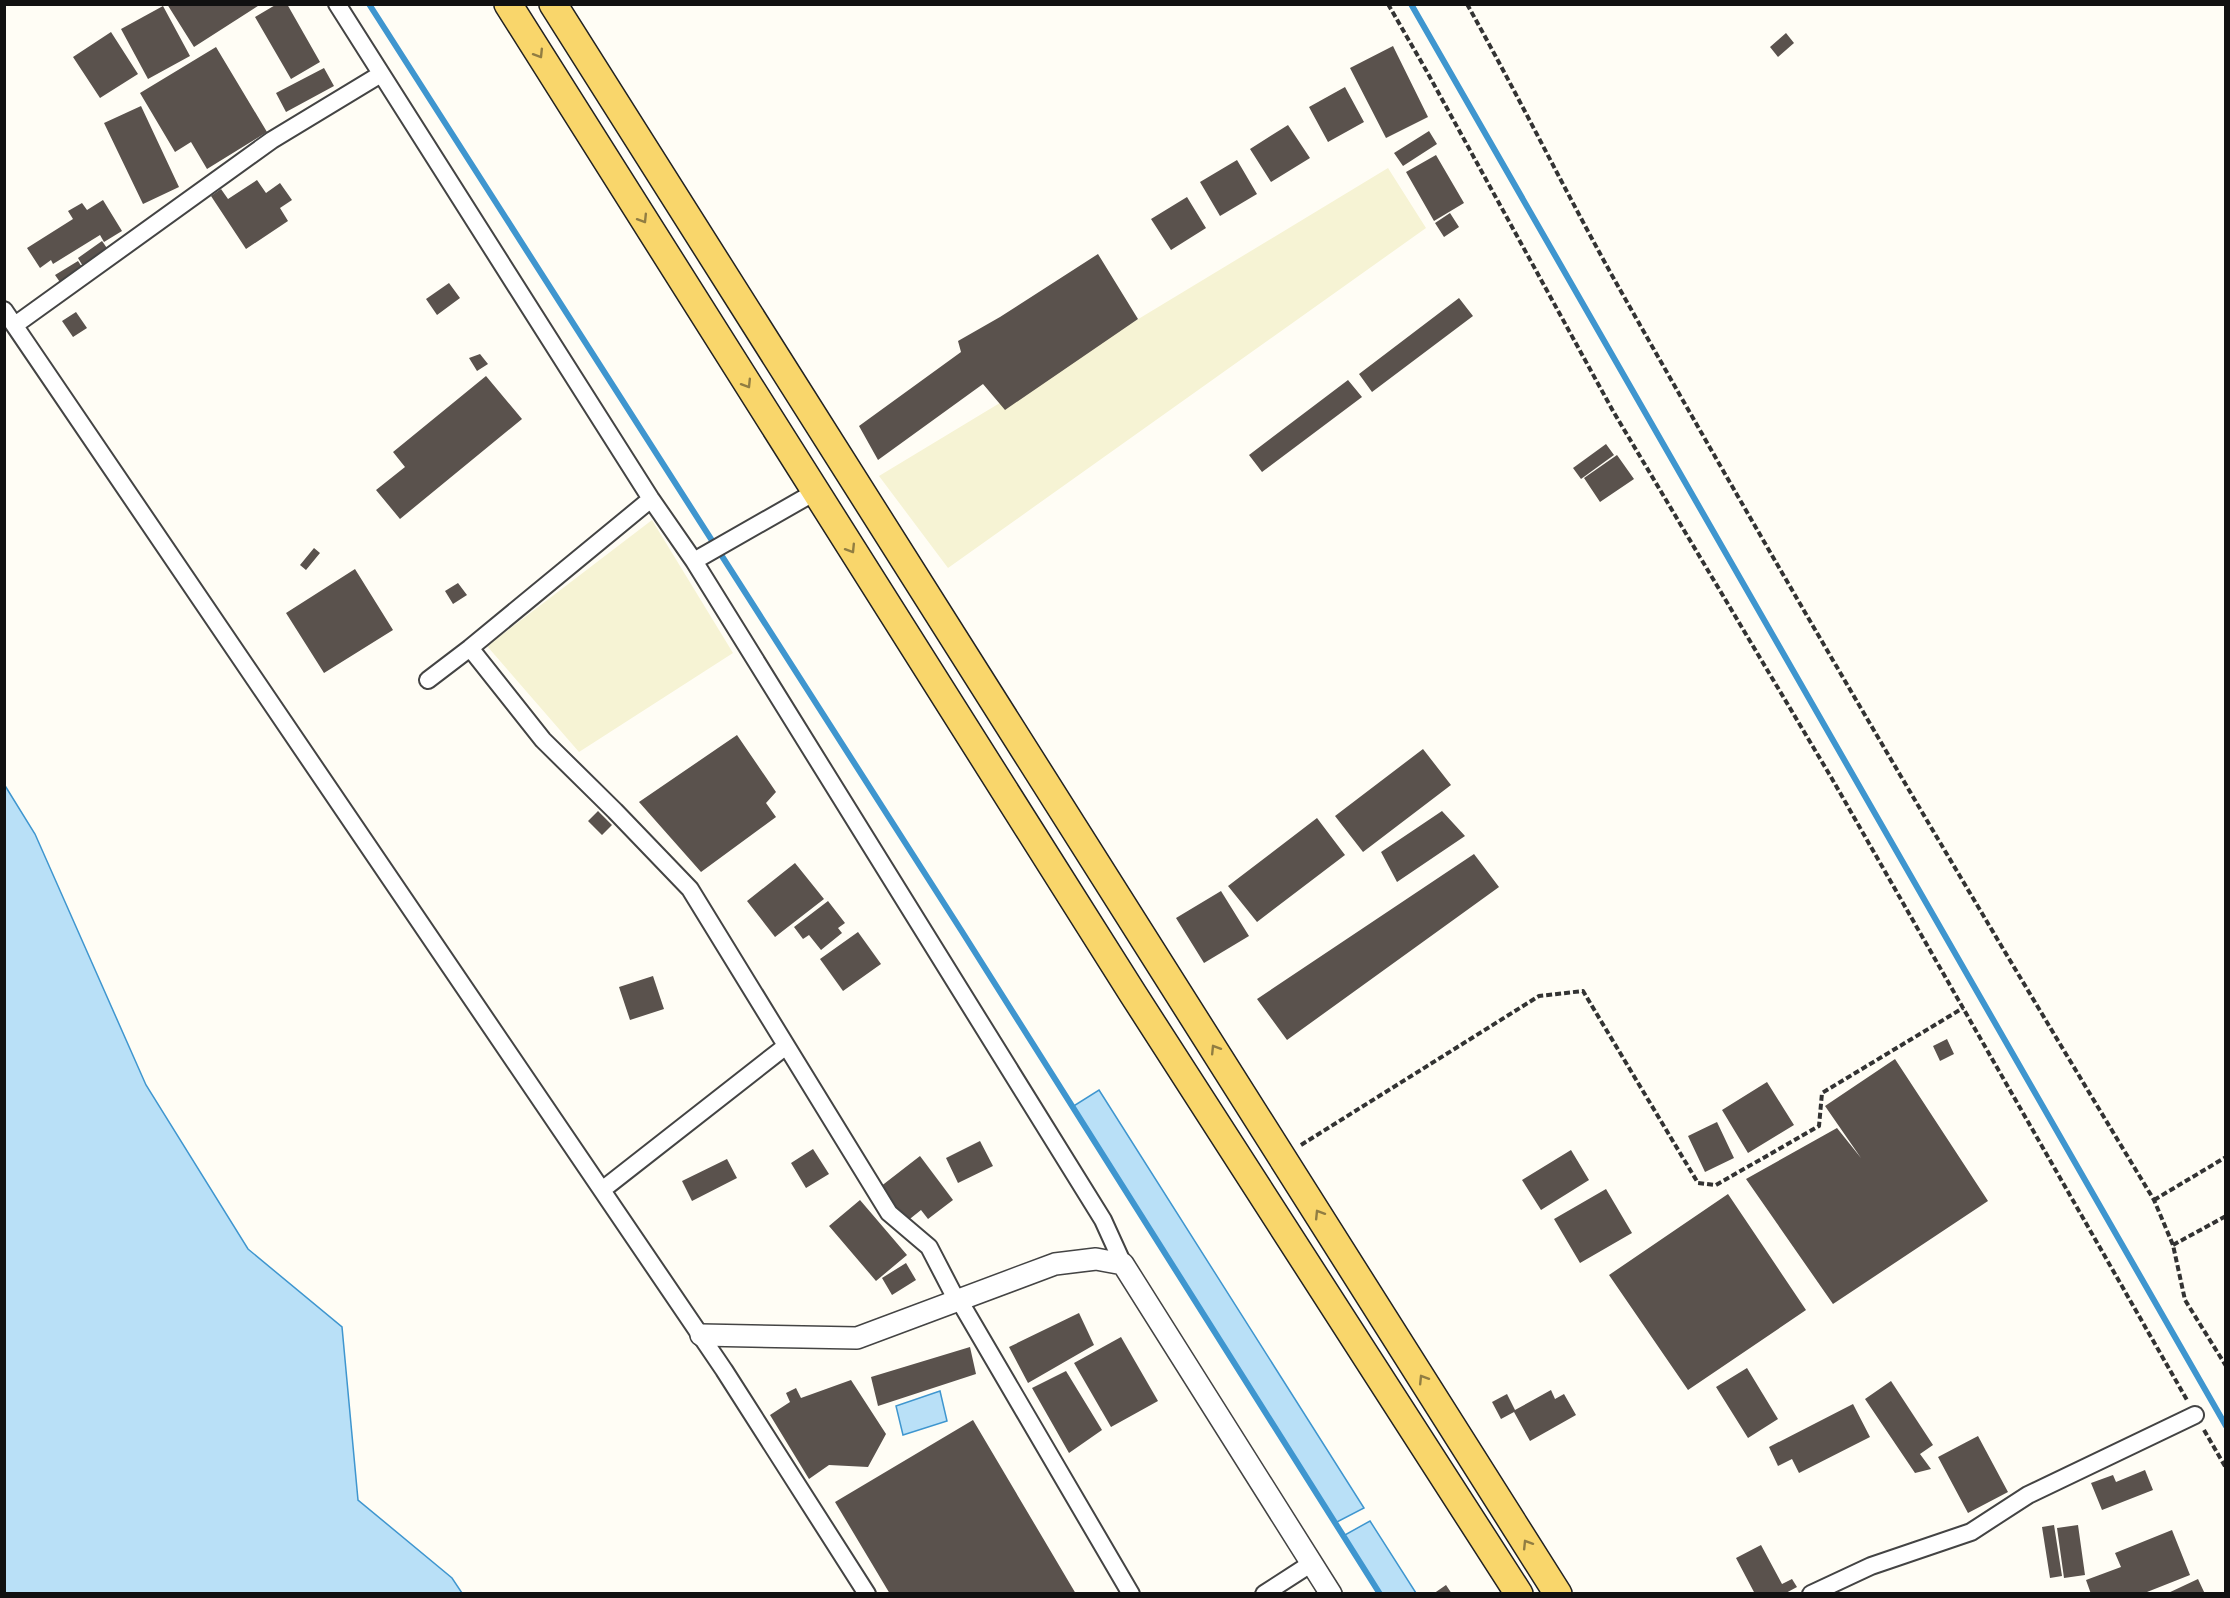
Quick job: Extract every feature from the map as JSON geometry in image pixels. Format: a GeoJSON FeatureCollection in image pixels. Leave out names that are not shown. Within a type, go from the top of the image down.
{"type":"FeatureCollection","features":[{"type":"Feature","properties":{"kind":"main road"},"geometry":{"type":"LineString","coordinates":[[508,4],[1139,1004],[1519,1593]]}},
{"type":"Feature","properties":{"kind":"main road"},"geometry":{"type":"LineString","coordinates":[[553,4],[1558,1593]]}},
{"type":"Feature","properties":{"kind":"street"},"geometry":{"type":"LineString","coordinates":[[337,4],[651,499],[694,561],[1103,1220],[1123,1264],[1331,1593]]}},
{"type":"Feature","properties":{"kind":"street"},"geometry":{"type":"LineString","coordinates":[[15,325],[272,140],[381,74]]}},
{"type":"Feature","properties":{"kind":"street"},"geometry":{"type":"LineString","coordinates":[[4,310],[700,1335],[867,1593]]}},
{"type":"Feature","properties":{"kind":"street"},"geometry":{"type":"LineString","coordinates":[[694,561],[815,492]]}},
{"type":"Feature","properties":{"kind":"street"},"geometry":{"type":"LineString","coordinates":[[428,680],[651,499]]}},
{"type":"Feature","properties":{"kind":"street"},"geometry":{"type":"LineString","coordinates":[[470,648],[543,741],[690,889],[889,1214],[929,1247],[1131,1593]]}},
{"type":"Feature","properties":{"kind":"street"},"geometry":{"type":"LineString","coordinates":[[602,1190],[786,1046]]}},
{"type":"Feature","properties":{"kind":"street"},"geometry":{"type":"LineString","coordinates":[[700,1335],[857,1338],[1055,1264],[1096,1259],[1123,1264]]}},
{"type":"Feature","properties":{"kind":"street"},"geometry":{"type":"LineString","coordinates":[[1811,1593],[1871,1566],[1971,1532],[2028,1495],[2195,1415]]}},
{"type":"Feature","properties":{"kind":"street"},"geometry":{"type":"LineString","coordinates":[[1264,1593],[1312,1563]]}},
{"type":"Feature","properties":{"kind":"path"},"geometry":{"type":"LineString","coordinates":[[1388,4],[1426,69],[1613,411],[1831,777],[2226,1468]]}},
{"type":"Feature","properties":{"kind":"path"},"geometry":{"type":"LineString","coordinates":[[1467,4],[1613,277],[1748,513],[1987,922],[2154,1200],[2173,1245],[2185,1300],[2226,1366]]}},
{"type":"Feature","properties":{"kind":"path"},"geometry":{"type":"LineString","coordinates":[[1282,1156],[1539,996],[1583,991],[1698,1183],[1716,1185],[1819,1126],[1822,1093],[1963,1008]]}},
{"type":"Feature","properties":{"kind":"path"},"geometry":{"type":"LineString","coordinates":[[2154,1200],[2226,1158]]}},
{"type":"Feature","properties":{"kind":"path"},"geometry":{"type":"LineString","coordinates":[[2173,1245],[2226,1216]]}},
{"type":"Feature","properties":{"kind":"shaded area"},"geometry":{"type":"Polygon","coordinates":[[[1388,168],[1426,228],[948,568],[879,476],[1388,168]]]}},
{"type":"Feature","properties":{"kind":"shaded area"},"geometry":{"type":"Polygon","coordinates":[[[652,520],[733,653],[579,752],[487,646],[652,520]]]}},
{"type":"Feature","properties":{"kind":"water"},"geometry":{"type":"Polygon","coordinates":[[[4,784],[35,834],[146,1085],[248,1249],[342,1327],[358,1500],[452,1578],[462,1593],[5,1593],[4,784]]]}},
{"type":"Feature","properties":{"kind":"water"},"geometry":{"type":"Polygon","coordinates":[[[1099,1090],[1364,1508],[1335,1523],[1072,1107],[1099,1090]]]}},
{"type":"Feature","properties":{"kind":"water"},"geometry":{"type":"Polygon","coordinates":[[[940,1391],[947,1421],[903,1435],[896,1406],[940,1391]]]}},
{"type":"Feature","properties":{"kind":"water"},"geometry":{"type":"Polygon","coordinates":[[[1370,1521],[1416,1593],[1380,1593],[1343,1536],[1370,1521]]]}},
{"type":"Feature","properties":{"kind":"building"},"geometry":{"type":"Polygon","coordinates":[[[167,4],[261,4],[194,47],[167,4]]]}},
{"type":"Feature","properties":{"kind":"building"},"geometry":{"type":"Polygon","coordinates":[[[277,4],[287,4],[320,62],[291,79],[255,17],[277,4]]]}},
{"type":"Feature","properties":{"kind":"building"},"geometry":{"type":"Polygon","coordinates":[[[163,6],[190,56],[148,79],[121,29],[163,6]]]}},
{"type":"Feature","properties":{"kind":"building"},"geometry":{"type":"Polygon","coordinates":[[[111,32],[138,74],[100,98],[73,57],[111,32]]]}},
{"type":"Feature","properties":{"kind":"building"},"geometry":{"type":"Polygon","coordinates":[[[1786,33],[1794,43],[1778,57],[1770,47],[1786,33]]]}},
{"type":"Feature","properties":{"kind":"building"},"geometry":{"type":"Polygon","coordinates":[[[1393,46],[1428,117],[1386,138],[1350,68],[1393,46]]]}},
{"type":"Feature","properties":{"kind":"building"},"geometry":{"type":"Polygon","coordinates":[[[216,47],[267,132],[207,169],[191,142],[175,152],[140,93],[216,47]]]}},
{"type":"Feature","properties":{"kind":"building"},"geometry":{"type":"Polygon","coordinates":[[[324,68],[334,86],[286,112],[276,93],[324,68]]]}},
{"type":"Feature","properties":{"kind":"building"},"geometry":{"type":"Polygon","coordinates":[[[1345,87],[1364,122],[1328,142],[1309,107],[1345,87]]]}},
{"type":"Feature","properties":{"kind":"building"},"geometry":{"type":"Polygon","coordinates":[[[141,106],[179,187],[143,204],[104,123],[141,106]]]}},
{"type":"Feature","properties":{"kind":"building"},"geometry":{"type":"Polygon","coordinates":[[[1288,125],[1310,158],[1271,182],[1250,149],[1288,125]]]}},
{"type":"Feature","properties":{"kind":"building"},"geometry":{"type":"Polygon","coordinates":[[[1429,131],[1437,144],[1403,166],[1394,153],[1429,131]]]}},
{"type":"Feature","properties":{"kind":"building"},"geometry":{"type":"Polygon","coordinates":[[[1436,155],[1464,203],[1434,221],[1406,172],[1436,155]]]}},
{"type":"Feature","properties":{"kind":"building"},"geometry":{"type":"Polygon","coordinates":[[[1237,160],[1257,194],[1220,216],[1200,182],[1237,160]]]}},
{"type":"Feature","properties":{"kind":"building"},"geometry":{"type":"Polygon","coordinates":[[[257,180],[266,193],[280,183],[292,200],[280,208],[288,221],[246,249],[211,196],[221,189],[228,199],[257,180]]]}},
{"type":"Feature","properties":{"kind":"building"},"geometry":{"type":"Polygon","coordinates":[[[1187,197],[1206,228],[1171,250],[1151,219],[1187,197]]]}},
{"type":"Feature","properties":{"kind":"building"},"geometry":{"type":"Polygon","coordinates":[[[103,200],[122,231],[104,242],[100,235],[53,264],[51,260],[40,268],[27,248],[73,219],[68,211],[82,203],[87,210],[103,200]]]}},
{"type":"Feature","properties":{"kind":"building"},"geometry":{"type":"Polygon","coordinates":[[[1450,213],[1459,227],[1444,237],[1435,223],[1450,213]]]}},
{"type":"Feature","properties":{"kind":"building"},"geometry":{"type":"Polygon","coordinates":[[[102,241],[109,251],[84,268],[78,258],[102,241]]]}},
{"type":"Feature","properties":{"kind":"building"},"geometry":{"type":"Polygon","coordinates":[[[1098,254],[1138,319],[1005,410],[983,384],[878,460],[859,426],[961,352],[958,341],[1098,254]]]}},
{"type":"Feature","properties":{"kind":"building"},"geometry":{"type":"Polygon","coordinates":[[[78,261],[84,270],[62,285],[55,275],[78,261]]]}},
{"type":"Feature","properties":{"kind":"building"},"geometry":{"type":"Polygon","coordinates":[[[449,283],[460,298],[437,315],[426,299],[449,283]]]}},
{"type":"Feature","properties":{"kind":"building"},"geometry":{"type":"Polygon","coordinates":[[[1459,298],[1473,316],[1372,392],[1359,374],[1459,298]]]}},
{"type":"Feature","properties":{"kind":"building"},"geometry":{"type":"Polygon","coordinates":[[[76,312],[87,328],[73,337],[62,321],[76,312]]]}},
{"type":"Feature","properties":{"kind":"building"},"geometry":{"type":"Polygon","coordinates":[[[480,354],[488,364],[477,371],[469,358],[480,354]]]}},
{"type":"Feature","properties":{"kind":"building"},"geometry":{"type":"Polygon","coordinates":[[[486,376],[522,419],[400,519],[376,490],[405,467],[393,452],[486,376]]]}},
{"type":"Feature","properties":{"kind":"building"},"geometry":{"type":"Polygon","coordinates":[[[1348,380],[1362,397],[1262,472],[1249,455],[1348,380]]]}},
{"type":"Feature","properties":{"kind":"building"},"geometry":{"type":"Polygon","coordinates":[[[1606,444],[1614,455],[1581,479],[1573,468],[1606,444]]]}},
{"type":"Feature","properties":{"kind":"building"},"geometry":{"type":"Polygon","coordinates":[[[1617,455],[1634,479],[1600,502],[1584,478],[1617,455]]]}},
{"type":"Feature","properties":{"kind":"building"},"geometry":{"type":"Polygon","coordinates":[[[314,548],[320,553],[306,570],[300,565],[314,548]]]}},
{"type":"Feature","properties":{"kind":"building"},"geometry":{"type":"Polygon","coordinates":[[[355,569],[393,630],[324,673],[286,613],[355,569]]]}},
{"type":"Feature","properties":{"kind":"building"},"geometry":{"type":"Polygon","coordinates":[[[458,583],[467,595],[453,604],[445,591],[458,583]]]}},
{"type":"Feature","properties":{"kind":"building"},"geometry":{"type":"Polygon","coordinates":[[[737,735],[776,792],[766,803],[776,817],[701,872],[639,802],[737,735]]]}},
{"type":"Feature","properties":{"kind":"building"},"geometry":{"type":"Polygon","coordinates":[[[1423,749],[1451,785],[1363,852],[1335,816],[1423,749]]]}},
{"type":"Feature","properties":{"kind":"building"},"geometry":{"type":"Polygon","coordinates":[[[598,811],[612,825],[602,835],[588,821],[598,811]]]}},
{"type":"Feature","properties":{"kind":"building"},"geometry":{"type":"Polygon","coordinates":[[[1442,811],[1465,836],[1397,882],[1381,852],[1442,811]]]}},
{"type":"Feature","properties":{"kind":"building"},"geometry":{"type":"Polygon","coordinates":[[[1317,818],[1345,855],[1257,922],[1228,886],[1317,818]]]}},
{"type":"Feature","properties":{"kind":"building"},"geometry":{"type":"Polygon","coordinates":[[[1474,854],[1499,887],[1287,1040],[1257,999],[1474,854]]]}},
{"type":"Feature","properties":{"kind":"building"},"geometry":{"type":"Polygon","coordinates":[[[795,863],[824,899],[775,937],[747,901],[795,863]]]}},
{"type":"Feature","properties":{"kind":"building"},"geometry":{"type":"Polygon","coordinates":[[[1221,891],[1249,936],[1204,963],[1176,918],[1221,891]]]}},
{"type":"Feature","properties":{"kind":"building"},"geometry":{"type":"Polygon","coordinates":[[[828,901],[845,923],[838,928],[842,933],[821,950],[809,935],[803,939],[794,927],[828,901]]]}},
{"type":"Feature","properties":{"kind":"building"},"geometry":{"type":"Polygon","coordinates":[[[858,932],[881,964],[843,991],[820,959],[858,932]]]}},
{"type":"Feature","properties":{"kind":"building"},"geometry":{"type":"Polygon","coordinates":[[[653,976],[664,1009],[630,1020],[619,987],[653,976]]]}},
{"type":"Feature","properties":{"kind":"building"},"geometry":{"type":"Polygon","coordinates":[[[1947,1039],[1954,1054],[1940,1061],[1933,1046],[1947,1039]]]}},
{"type":"Feature","properties":{"kind":"building"},"geometry":{"type":"Polygon","coordinates":[[[1895,1059],[1988,1201],[1833,1304],[1746,1179],[1837,1128],[1861,1158],[1825,1106],[1895,1059]]]}},
{"type":"Feature","properties":{"kind":"building"},"geometry":{"type":"Polygon","coordinates":[[[1767,1082],[1794,1125],[1748,1153],[1722,1110],[1767,1082]]]}},
{"type":"Feature","properties":{"kind":"building"},"geometry":{"type":"Polygon","coordinates":[[[1717,1122],[1734,1158],[1705,1172],[1688,1136],[1717,1122]]]}},
{"type":"Feature","properties":{"kind":"building"},"geometry":{"type":"Polygon","coordinates":[[[980,1141],[993,1166],[958,1183],[946,1158],[980,1141]]]}},
{"type":"Feature","properties":{"kind":"building"},"geometry":{"type":"Polygon","coordinates":[[[813,1149],[829,1174],[806,1188],[791,1163],[813,1149]]]}},
{"type":"Feature","properties":{"kind":"building"},"geometry":{"type":"Polygon","coordinates":[[[1571,1150],[1589,1180],[1541,1210],[1522,1180],[1571,1150]]]}},
{"type":"Feature","properties":{"kind":"building"},"geometry":{"type":"Polygon","coordinates":[[[920,1156],[953,1200],[928,1219],[921,1210],[906,1222],[880,1187],[920,1156]]]}},
{"type":"Feature","properties":{"kind":"building"},"geometry":{"type":"Polygon","coordinates":[[[727,1159],[737,1178],[692,1201],[682,1181],[727,1159]]]}},
{"type":"Feature","properties":{"kind":"building"},"geometry":{"type":"Polygon","coordinates":[[[1606,1189],[1632,1233],[1580,1263],[1554,1219],[1606,1189]]]}},
{"type":"Feature","properties":{"kind":"building"},"geometry":{"type":"Polygon","coordinates":[[[1728,1194],[1806,1310],[1688,1390],[1609,1275],[1728,1194]]]}},
{"type":"Feature","properties":{"kind":"building"},"geometry":{"type":"Polygon","coordinates":[[[860,1200],[907,1255],[876,1281],[829,1226],[860,1200]]]}},
{"type":"Feature","properties":{"kind":"building"},"geometry":{"type":"Polygon","coordinates":[[[906,1263],[916,1280],[892,1295],[882,1278],[906,1263]]]}},
{"type":"Feature","properties":{"kind":"building"},"geometry":{"type":"Polygon","coordinates":[[[1079,1313],[1094,1345],[1028,1383],[1009,1347],[1079,1313]]]}},
{"type":"Feature","properties":{"kind":"building"},"geometry":{"type":"Polygon","coordinates":[[[1121,1337],[1158,1401],[1111,1427],[1074,1363],[1121,1337]]]}},
{"type":"Feature","properties":{"kind":"building"},"geometry":{"type":"Polygon","coordinates":[[[970,1347],[976,1374],[878,1406],[871,1377],[970,1347]]]}},
{"type":"Feature","properties":{"kind":"building"},"geometry":{"type":"Polygon","coordinates":[[[1747,1368],[1778,1419],[1748,1438],[1716,1387],[1747,1368]]]}},
{"type":"Feature","properties":{"kind":"building"},"geometry":{"type":"Polygon","coordinates":[[[1066,1371],[1102,1430],[1069,1453],[1032,1388],[1066,1371]]]}},
{"type":"Feature","properties":{"kind":"building"},"geometry":{"type":"Polygon","coordinates":[[[851,1380],[886,1434],[868,1467],[829,1465],[809,1479],[770,1415],[790,1402],[786,1393],[796,1388],[801,1398],[851,1380]]]}},
{"type":"Feature","properties":{"kind":"building"},"geometry":{"type":"Polygon","coordinates":[[[1891,1381],[1933,1445],[1920,1454],[1931,1469],[1915,1473],[1865,1399],[1891,1381]]]}},
{"type":"Feature","properties":{"kind":"building"},"geometry":{"type":"Polygon","coordinates":[[[1551,1390],[1555,1399],[1564,1394],[1576,1415],[1530,1441],[1514,1412],[1501,1419],[1492,1402],[1507,1394],[1515,1410],[1551,1390]]]}},
{"type":"Feature","properties":{"kind":"building"},"geometry":{"type":"Polygon","coordinates":[[[1853,1404],[1870,1437],[1799,1473],[1792,1459],[1778,1466],[1769,1447],[1853,1404]]]}},
{"type":"Feature","properties":{"kind":"building"},"geometry":{"type":"Polygon","coordinates":[[[973,1420],[1076,1594],[890,1594],[835,1502],[973,1420]]]}},
{"type":"Feature","properties":{"kind":"building"},"geometry":{"type":"Polygon","coordinates":[[[1978,1436],[2008,1492],[1968,1513],[1938,1457],[1978,1436]]]}},
{"type":"Feature","properties":{"kind":"building"},"geometry":{"type":"Polygon","coordinates":[[[2145,1470],[2153,1490],[2102,1510],[2091,1483],[2113,1475],[2116,1482],[2145,1470]]]}},
{"type":"Feature","properties":{"kind":"building"},"geometry":{"type":"Polygon","coordinates":[[[2054,1525],[2062,1576],[2050,1578],[2042,1527],[2054,1525]]]}},
{"type":"Feature","properties":{"kind":"building"},"geometry":{"type":"Polygon","coordinates":[[[2078,1525],[2085,1575],[2064,1578],[2057,1528],[2078,1525]]]}},
{"type":"Feature","properties":{"kind":"building"},"geometry":{"type":"Polygon","coordinates":[[[2172,1530],[2190,1575],[2142,1594],[2091,1594],[2086,1580],[2121,1567],[2115,1553],[2172,1530]]]}},
{"type":"Feature","properties":{"kind":"building"},"geometry":{"type":"Polygon","coordinates":[[[1761,1545],[1782,1584],[1792,1579],[1797,1587],[1784,1594],[1755,1594],[1736,1558],[1761,1545]]]}},
{"type":"Feature","properties":{"kind":"building"},"geometry":{"type":"Polygon","coordinates":[[[2198,1579],[2205,1594],[2166,1594],[2198,1579]]]}},
{"type":"Feature","properties":{"kind":"building"},"geometry":{"type":"Polygon","coordinates":[[[1446,1585],[1452,1594],[1433,1594],[1446,1585]]]}},
{"type":"Feature","properties":{"kind":"waterway"},"geometry":{"type":"LineString","coordinates":[[369,4],[961,930],[1380,1594]]}},
{"type":"Feature","properties":{"kind":"waterway"},"geometry":{"type":"LineString","coordinates":[[1411,4],[2226,1426]]}}]}
